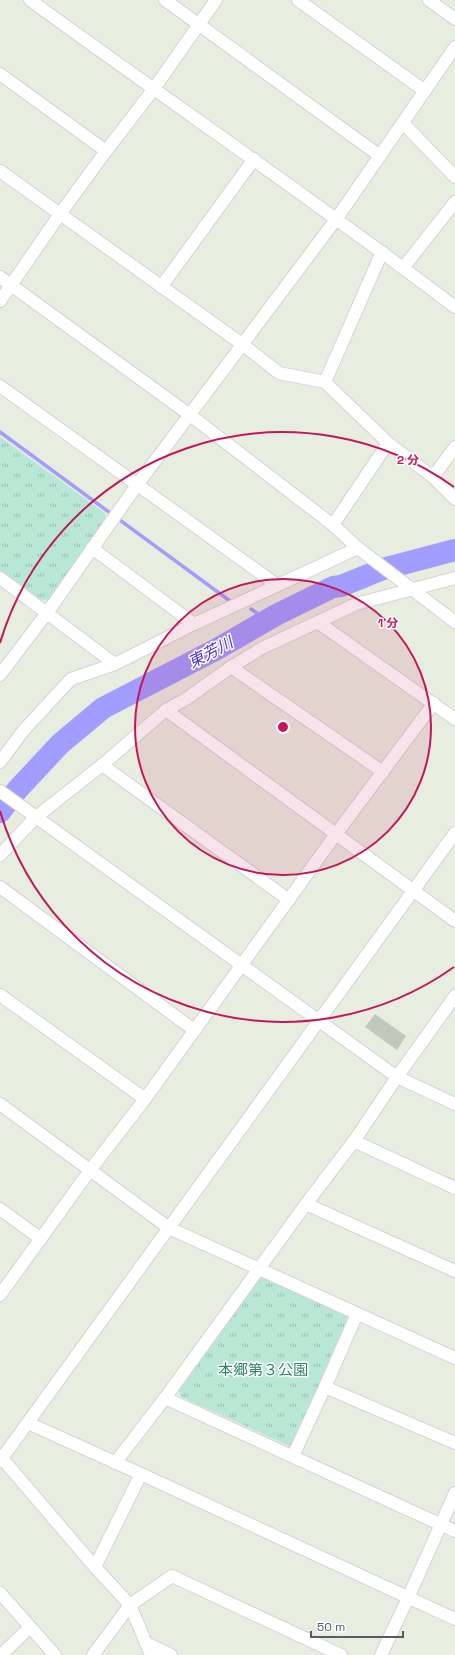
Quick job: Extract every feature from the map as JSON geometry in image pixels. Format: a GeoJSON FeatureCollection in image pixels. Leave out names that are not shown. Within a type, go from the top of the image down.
{"type":"FeatureCollection","features":[{"type":"Feature","properties":{"kind":"street"},"geometry":{"type":"LineString","coordinates":[[30,0],[153,90],[337,218],[455,307]]}},
{"type":"Feature","properties":{"kind":"street"},"geometry":{"type":"LineString","coordinates":[[165,0],[380,156]]}},
{"type":"Feature","properties":{"kind":"street"},"geometry":{"type":"LineString","coordinates":[[0,301],[60,214],[153,90],[216,0]]}},
{"type":"Feature","properties":{"kind":"street"},"geometry":{"type":"LineString","coordinates":[[298,0],[425,91]]}},
{"type":"Feature","properties":{"kind":"street"},"geometry":{"type":"LineString","coordinates":[[429,0],[455,19]]}},
{"type":"Feature","properties":{"kind":"street"},"geometry":{"type":"LineString","coordinates":[[0,675],[47,613],[137,485],[337,218],[455,47]]}},
{"type":"Feature","properties":{"kind":"street"},"geometry":{"type":"LineString","coordinates":[[0,74],[106,151]]}},
{"type":"Feature","properties":{"kind":"street"},"geometry":{"type":"LineString","coordinates":[[403,123],[455,177]]}},
{"type":"Feature","properties":{"kind":"street"},"geometry":{"type":"LineString","coordinates":[[161,287],[254,159]]}},
{"type":"Feature","properties":{"kind":"street"},"geometry":{"type":"LineString","coordinates":[[0,171],[242,344],[279,373],[325,382],[388,443],[433,477],[455,499]]}},
{"type":"Feature","properties":{"kind":"street"},"geometry":{"type":"LineString","coordinates":[[403,268],[455,202]]}},
{"type":"Feature","properties":{"kind":"street"},"geometry":{"type":"LineString","coordinates":[[325,382],[382,252]]}},
{"type":"Feature","properties":{"kind":"street"},"geometry":{"type":"LineString","coordinates":[[0,277],[190,415],[332,525],[358,548],[455,622]]}},
{"type":"Feature","properties":{"kind":"street"},"geometry":{"type":"LineString","coordinates":[[0,386],[277,585]]}},
{"type":"Feature","properties":{"kind":"street"},"geometry":{"type":"LineString","coordinates":[[332,525],[388,443]]}},
{"type":"Feature","properties":{"kind":"street"},"geometry":{"type":"LineString","coordinates":[[433,477],[455,446]]}},
{"type":"Feature","properties":{"kind":"street"},"geometry":{"type":"LineString","coordinates":[[92,548],[194,624]]}},
{"type":"Feature","properties":{"kind":"street"},"geometry":{"type":"LineString","coordinates":[[0,762],[23,731],[72,679],[115,664],[194,624],[358,548]]}},
{"type":"Feature","properties":{"kind":"street"},"geometry":{"type":"LineString","coordinates":[[0,578],[115,664]]}},
{"type":"Feature","properties":{"kind":"street"},"geometry":{"type":"LineString","coordinates":[[0,855],[34,816],[102,765],[166,710],[186,699],[262,648],[319,623],[356,604],[455,578]]}},
{"type":"Feature","properties":{"kind":"street"},"geometry":{"type":"LineString","coordinates":[[319,623],[455,719]]}},
{"type":"Feature","properties":{"kind":"street"},"geometry":{"type":"LineString","coordinates":[[232,667],[383,772]]}},
{"type":"Feature","properties":{"kind":"street"},"geometry":{"type":"LineString","coordinates":[[0,1295],[91,1169],[146,1099],[336,834],[434,703]]}},
{"type":"Feature","properties":{"kind":"street"},"geometry":{"type":"LineString","coordinates":[[166,710],[455,921]]}},
{"type":"Feature","properties":{"kind":"street"},"geometry":{"type":"LineString","coordinates":[[102,765],[289,900]]}},
{"type":"Feature","properties":{"kind":"street"},"geometry":{"type":"LineString","coordinates":[[0,791],[397,1077],[455,1104]]}},
{"type":"Feature","properties":{"kind":"street"},"geometry":{"type":"LineString","coordinates":[[151,1655],[130,1605],[95,1567],[1,1458],[28,1423],[455,833]]}},
{"type":"Feature","properties":{"kind":"street"},"geometry":{"type":"LineString","coordinates":[[0,887],[194,1030]]}},
{"type":"Feature","properties":{"kind":"street"},"geometry":{"type":"LineString","coordinates":[[0,995],[146,1099]]}},
{"type":"Feature","properties":{"kind":"street"},"geometry":{"type":"LineString","coordinates":[[115,1463],[165,1398],[306,1204],[354,1141],[397,1077],[455,996]]}},
{"type":"Feature","properties":{"kind":"street"},"geometry":{"type":"LineString","coordinates":[[444,1011],[455,1016]]}},
{"type":"Feature","properties":{"kind":"street"},"geometry":{"type":"LineString","coordinates":[[0,1104],[91,1169],[169,1228],[258,1270],[455,1358]]}},
{"type":"Feature","properties":{"kind":"street"},"geometry":{"type":"LineString","coordinates":[[354,1141],[455,1188]]}},
{"type":"Feature","properties":{"kind":"street"},"geometry":{"type":"LineString","coordinates":[[306,1204],[455,1271]]}},
{"type":"Feature","properties":{"kind":"street"},"geometry":{"type":"LineString","coordinates":[[0,1209],[41,1239]]}},
{"type":"Feature","properties":{"kind":"street"},"geometry":{"type":"LineString","coordinates":[[293,1456],[357,1314]]}},
{"type":"Feature","properties":{"kind":"street"},"geometry":{"type":"LineString","coordinates":[[325,1387],[455,1443]]}},
{"type":"Feature","properties":{"kind":"street"},"geometry":{"type":"LineString","coordinates":[[165,1398],[455,1531]]}},
{"type":"Feature","properties":{"kind":"street"},"geometry":{"type":"LineString","coordinates":[[28,1423],[455,1619]]}},
{"type":"Feature","properties":{"kind":"street"},"geometry":{"type":"LineString","coordinates":[[95,1567],[141,1474]]}},
{"type":"Feature","properties":{"kind":"street"},"geometry":{"type":"LineString","coordinates":[[381,1655],[455,1493]]}},
{"type":"Feature","properties":{"kind":"street"},"geometry":{"type":"LineString","coordinates":[[93,1655],[130,1605],[172,1576],[341,1655]]}},
{"type":"Feature","properties":{"kind":"street"},"geometry":{"type":"LineString","coordinates":[[0,1593],[55,1655]]}},
{"type":"Feature","properties":{"kind":"street"},"geometry":{"type":"LineString","coordinates":[[1,1655],[30,1627]]}},
{"type":"Feature","properties":{"kind":"street"},"geometry":{"type":"LineString","coordinates":[[146,1642],[171,1655]]}},
{"type":"Feature","properties":{"kind":"green space"},"geometry":{"type":"Polygon","coordinates":[[[0,437],[105,513],[105,522],[49,600],[41,600],[0,570],[0,437]]]}},
{"type":"Feature","properties":{"kind":"green space","name":"本郷第３公園"},"geometry":{"type":"Polygon","coordinates":[[[267,1276],[348,1317],[292,1447],[181,1397],[178,1389],[259,1278],[267,1276]]]}},
{"type":"Feature","properties":{"kind":"building"},"geometry":{"type":"Polygon","coordinates":[[[375,1014],[406,1036],[397,1050],[365,1027],[375,1014]]]}},
{"type":"Feature","properties":{"kind":"waterway"},"geometry":{"type":"LineString","coordinates":[[0,432],[230,601]]}},
{"type":"Feature","properties":{"kind":"waterway","name":"東芳川"},"geometry":{"type":"LineString","coordinates":[[0,812],[18,789],[60,744],[103,708],[217,649],[276,615],[333,587],[341,586],[383,569],[455,550]]}},
{"type":"Feature","properties":{"kind":"waterway"},"geometry":{"type":"LineString","coordinates":[[251,609],[267,620]]}}]}
